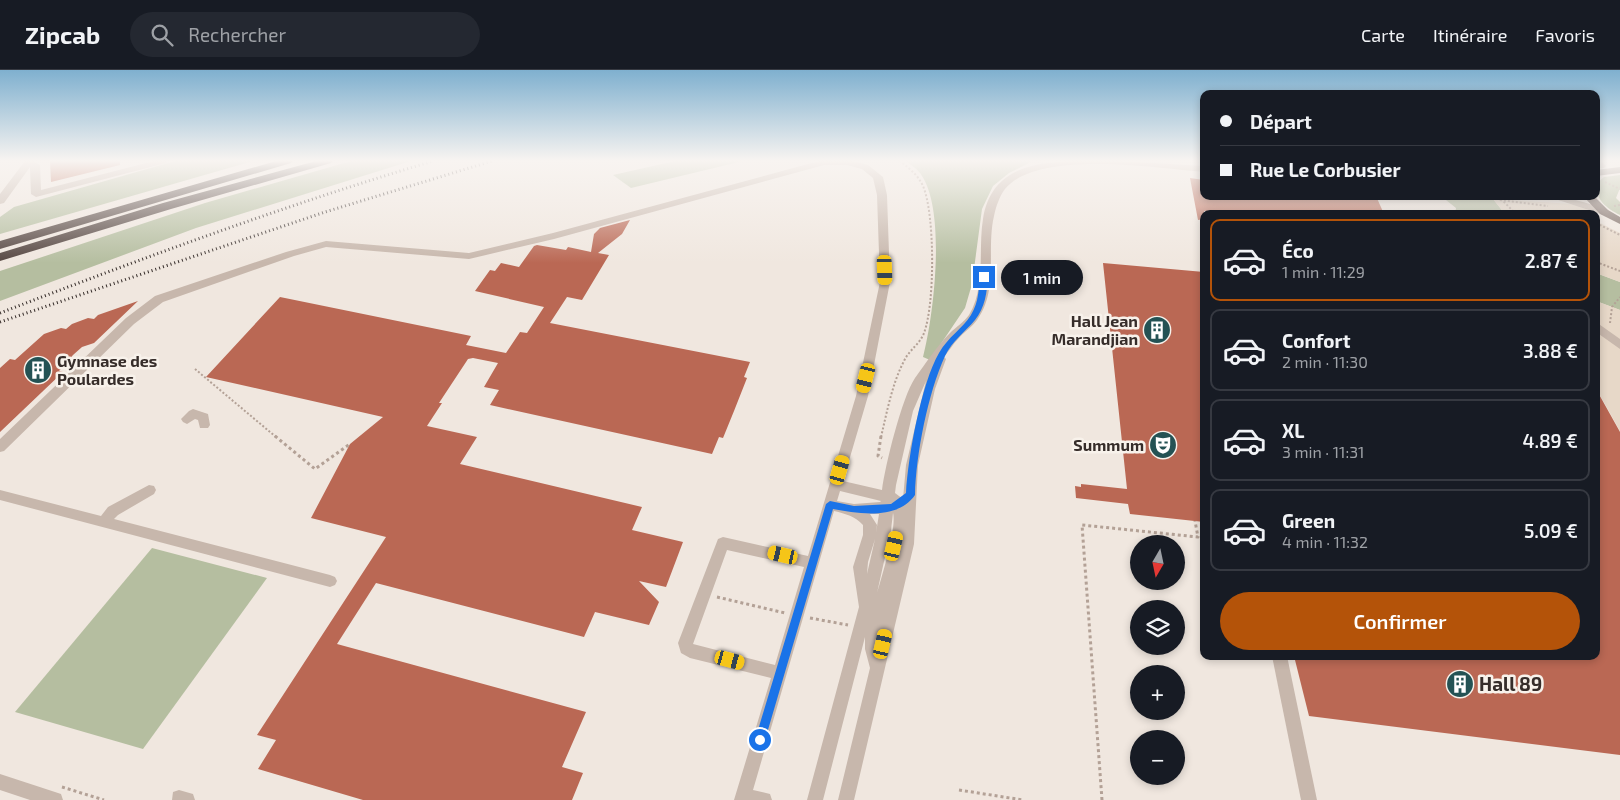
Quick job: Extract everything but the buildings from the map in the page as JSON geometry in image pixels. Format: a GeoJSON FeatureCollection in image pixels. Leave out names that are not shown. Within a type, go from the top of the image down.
{"type":"FeatureCollection","features":[{"type":"Feature","properties":{"kind":"highway"},"geometry":{"type":"LineString","coordinates":[[0,243],[167,195]]}},
{"type":"Feature","properties":{"kind":"highway"},"geometry":{"type":"LineString","coordinates":[[0,257],[206,195]]}},
{"type":"Feature","properties":{"kind":"highway"},"geometry":{"type":"LineString","coordinates":[[0,266],[219,195]]}},
{"type":"Feature","properties":{"kind":"main road"},"geometry":{"type":"LineString","coordinates":[[1592,200],[1604,212],[1620,221]]}},
{"type":"Feature","properties":{"kind":"street"},"geometry":{"type":"LineString","coordinates":[[0,447],[130,321],[159,298],[290,254],[326,244],[469,256],[554,236],[701,195]]}},
{"type":"Feature","properties":{"kind":"street"},"geometry":{"type":"LineString","coordinates":[[764,800],[743,798],[864,387],[885,282],[882,195]]}},
{"type":"Feature","properties":{"kind":"street"},"geometry":{"type":"LineString","coordinates":[[891,498],[907,411],[918,383],[942,354],[953,337],[973,318],[983,296],[988,218],[996,195]]}},
{"type":"Feature","properties":{"kind":"street"},"geometry":{"type":"LineString","coordinates":[[1550,201],[1574,202],[1598,210]]}},
{"type":"Feature","properties":{"kind":"street"},"geometry":{"type":"LineString","coordinates":[[1600,211],[1604,212]]}},
{"type":"Feature","properties":{"kind":"street"},"geometry":{"type":"LineString","coordinates":[[1600,329],[1620,345]]}},
{"type":"Feature","properties":{"kind":"street"},"geometry":{"type":"LineString","coordinates":[[846,800],[906,544],[912,465],[929,390],[942,354]]}},
{"type":"Feature","properties":{"kind":"street"},"geometry":{"type":"LineString","coordinates":[[188,419],[193,414],[204,417],[204,425]]}},
{"type":"Feature","properties":{"kind":"street"},"geometry":{"type":"LineString","coordinates":[[815,800],[865,611],[891,530],[900,509],[891,498],[836,485]]}},
{"type":"Feature","properties":{"kind":"street"},"geometry":{"type":"LineString","coordinates":[[104,522],[113,507],[149,490]]}},
{"type":"Feature","properties":{"kind":"street"},"geometry":{"type":"LineString","coordinates":[[0,495],[330,582]]}},
{"type":"Feature","properties":{"kind":"street"},"geometry":{"type":"LineString","coordinates":[[854,510],[891,498],[910,495]]}},
{"type":"Feature","properties":{"kind":"street"},"geometry":{"type":"LineString","coordinates":[[830,504],[854,510],[868,520],[870,526],[860,564],[860,583],[864,596],[865,611]]}},
{"type":"Feature","properties":{"kind":"street"},"geometry":{"type":"LineString","coordinates":[[877,667],[872,649],[873,635],[891,530]]}},
{"type":"Feature","properties":{"kind":"street"},"geometry":{"type":"LineString","coordinates":[[780,674],[690,651],[686,648],[686,643],[722,544],[725,543],[813,562]]}},
{"type":"Feature","properties":{"kind":"street"},"geometry":{"type":"LineString","coordinates":[[1280,660],[1309,800]]}},
{"type":"Feature","properties":{"kind":"street"},"geometry":{"type":"LineString","coordinates":[[0,782],[55,800]]}},
{"type":"Feature","properties":{"kind":"path"},"geometry":{"type":"LineString","coordinates":[[883,459],[878,456],[878,448],[893,394],[905,360],[922,340],[925,329],[931,267],[931,238],[925,195]]}},
{"type":"Feature","properties":{"kind":"path"},"geometry":{"type":"LineString","coordinates":[[1500,200],[1550,201]]}},
{"type":"Feature","properties":{"kind":"path"},"geometry":{"type":"LineString","coordinates":[[1500,200],[1511,210]]}},
{"type":"Feature","properties":{"kind":"path"},"geometry":{"type":"LineString","coordinates":[[1600,226],[1620,235]]}},
{"type":"Feature","properties":{"kind":"path"},"geometry":{"type":"LineString","coordinates":[[1600,264],[1620,271]]}},
{"type":"Feature","properties":{"kind":"path"},"geometry":{"type":"LineString","coordinates":[[195,369],[315,469],[350,444]]}},
{"type":"Feature","properties":{"kind":"path"},"geometry":{"type":"LineString","coordinates":[[1102,800],[1082,525],[1198,537],[1195,521]]}},
{"type":"Feature","properties":{"kind":"path"},"geometry":{"type":"LineString","coordinates":[[704,593],[797,616],[848,625]]}},
{"type":"Feature","properties":{"kind":"path"},"geometry":{"type":"LineString","coordinates":[[959,790],[1023,800]]}},
{"type":"Feature","properties":{"kind":"green space"},"geometry":{"type":"Polygon","coordinates":[[[56,195],[135,195],[0,234],[0,217],[14,207],[56,195]]]}},
{"type":"Feature","properties":{"kind":"green space"},"geometry":{"type":"Polygon","coordinates":[[[233,195],[302,195],[196,228],[0,301],[0,271],[233,195]]]}},
{"type":"Feature","properties":{"kind":"green space"},"geometry":{"type":"Polygon","coordinates":[[[929,195],[989,195],[982,209],[972,284],[965,308],[930,360],[923,357],[931,316],[936,265],[934,214],[929,195]]]}},
{"type":"Feature","properties":{"kind":"green space"},"geometry":{"type":"Polygon","coordinates":[[[1600,195],[1617,195],[1616,198],[1620,202],[1620,215],[1610,209],[1603,203],[1600,195]]]}},
{"type":"Feature","properties":{"kind":"green space"},"geometry":{"type":"Polygon","coordinates":[[[1446,200],[1494,200],[1502,210],[1456,210],[1456,208],[1446,200]]]}},
{"type":"Feature","properties":{"kind":"green space"},"geometry":{"type":"Polygon","coordinates":[[[1600,274],[1620,282],[1620,310],[1600,302],[1600,274]]]}},
{"type":"Feature","properties":{"kind":"green space"},"geometry":{"type":"Polygon","coordinates":[[[152,548],[267,578],[143,749],[15,712],[152,548]]]}},
{"type":"Feature","properties":{"kind":"shaded area"},"geometry":{"type":"Polygon","coordinates":[[[1494,200],[1574,204],[1589,210],[1502,210],[1494,200]]]}},
{"type":"Feature","properties":{"kind":"shaded area"},"geometry":{"type":"Polygon","coordinates":[[[1600,223],[1620,233],[1620,282],[1600,274],[1600,223]]]}},
{"type":"Feature","properties":{"kind":"shaded area"},"geometry":{"type":"Polygon","coordinates":[[[1600,302],[1620,310],[1620,431],[1600,395],[1600,302]]]}},
{"type":"Feature","properties":{"kind":"railway"},"geometry":{"type":"LineString","coordinates":[[0,313],[107,272],[326,195]]}},
{"type":"Feature","properties":{"kind":"railway"},"geometry":{"type":"LineString","coordinates":[[0,322],[380,195]]}},
{"type":"Feature","properties":{"kind":"place","name":"Hall Jean Marandjian"},"geometry":{"type":"Point","coordinates":[1157,330]}},
{"type":"Feature","properties":{"kind":"place","name":"Gymnase des Poulardes"},"geometry":{"type":"Point","coordinates":[38,370]}},
{"type":"Feature","properties":{"kind":"place","name":"Summum"},"geometry":{"type":"Point","coordinates":[1163,445]}},
{"type":"Feature","properties":{"kind":"place","name":"Hall 89"},"geometry":{"type":"Point","coordinates":[1460,684]}},
{"type":"Feature","properties":{"kind":"route"},"geometry":{"type":"LineString","coordinates":[[760,740],[830,504],[854,510],[892,508],[910,495],[912,465],[929,390],[942,354],[953,337],[973,318],[983,296],[984,277]]}}]}
